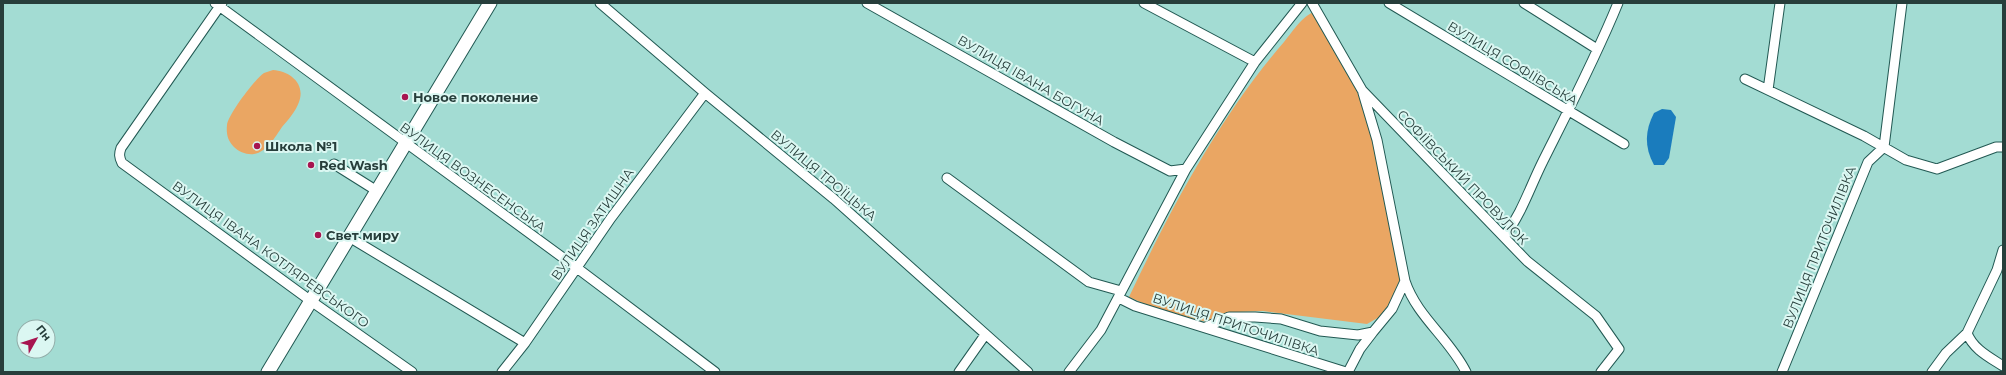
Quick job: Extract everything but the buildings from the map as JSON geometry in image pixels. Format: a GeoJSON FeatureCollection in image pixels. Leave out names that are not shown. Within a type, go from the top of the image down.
{"type":"FeatureCollection","features":[{"type":"Feature","properties":{"kind":"street"},"geometry":{"type":"LineString","coordinates":[[268,372],[490,3]]}},
{"type":"Feature","properties":{"kind":"street","name":"ВУЛИЦЯ ТРОЇЦЬКА"},"geometry":{"type":"LineString","coordinates":[[600,3],[705,93],[834,199],[985,335],[1003,348],[1028,372]]}},
{"type":"Feature","properties":{"kind":"street","name":"ВУЛИЦЯ ІВАНА БОГУНА"},"geometry":{"type":"LineString","coordinates":[[867,3],[1114,142],[1170,171],[1186,169]]}},
{"type":"Feature","properties":{"kind":"street"},"geometry":{"type":"LineString","coordinates":[[1144,3],[1255,62]]}},
{"type":"Feature","properties":{"kind":"street"},"geometry":{"type":"LineString","coordinates":[[1069,372],[1101,330],[1186,169],[1255,62],[1302,3]]}},
{"type":"Feature","properties":{"kind":"street","name":"СОФІЇВСЬКИЙ ПРОВУЛОК"},"geometry":{"type":"LineString","coordinates":[[1312,3],[1362,90],[1527,261],[1591,312],[1619,349],[1601,372]]}},
{"type":"Feature","properties":{"kind":"street","name":"ВУЛИЦЯ СОФІЇВСЬКА"},"geometry":{"type":"LineString","coordinates":[[1389,3],[1624,144]]}},
{"type":"Feature","properties":{"kind":"street"},"geometry":{"type":"LineString","coordinates":[[1524,3],[1597,49]]}},
{"type":"Feature","properties":{"kind":"street"},"geometry":{"type":"LineString","coordinates":[[1504,237],[1514,225],[1530,194],[1540,168],[1618,3]]}},
{"type":"Feature","properties":{"kind":"street"},"geometry":{"type":"LineString","coordinates":[[1768,90],[1780,3]]}},
{"type":"Feature","properties":{"kind":"street"},"geometry":{"type":"LineString","coordinates":[[1884,147],[1902,3]]}},
{"type":"Feature","properties":{"kind":"street","name":"ВУЛИЦЯ ВОЗНЕСЕНСЬКА"},"geometry":{"type":"LineString","coordinates":[[219,4],[406,144],[577,268],[715,372]]}},
{"type":"Feature","properties":{"kind":"street","name":"ВУЛИЦЯ ІВАНА КОТЛЯРЕВСЬКОГО"},"geometry":{"type":"LineString","coordinates":[[219,4],[121,148],[119,154],[122,163],[311,301],[412,372]]}},
{"type":"Feature","properties":{"kind":"street"},"geometry":{"type":"LineString","coordinates":[[1746,79],[1884,147],[1906,160],[1937,169],[1996,147],[2003,147]]}},
{"type":"Feature","properties":{"kind":"street"},"geometry":{"type":"LineString","coordinates":[[1362,90],[1376,140],[1405,281],[1411,298],[1455,354],[1466,372]]}},
{"type":"Feature","properties":{"kind":"street","name":"ВУЛИЦЯ ЗАТИШНА"},"geometry":{"type":"LineString","coordinates":[[502,372],[525,343],[611,218],[705,93]]}},
{"type":"Feature","properties":{"kind":"street","name":"ВУЛИЦЯ ПРИТОЧИЛІВКА"},"geometry":{"type":"LineString","coordinates":[[1782,372],[1868,162],[1884,147]]}},
{"type":"Feature","properties":{"kind":"street"},"geometry":{"type":"LineString","coordinates":[[334,164],[377,191]]}},
{"type":"Feature","properties":{"kind":"street","name":"ВУЛИЦЯ ПРИТОЧИЛІВКА"},"geometry":{"type":"LineString","coordinates":[[946,178],[1089,282],[1120,294],[1135,306],[1347,372]]}},
{"type":"Feature","properties":{"kind":"street"},"geometry":{"type":"LineString","coordinates":[[349,237],[525,343]]}},
{"type":"Feature","properties":{"kind":"street"},"geometry":{"type":"LineString","coordinates":[[1932,372],[1946,353],[1967,333],[1997,270],[2003,250]]}},
{"type":"Feature","properties":{"kind":"street"},"geometry":{"type":"LineString","coordinates":[[1347,372],[1360,349],[1392,309],[1405,281]]}},
{"type":"Feature","properties":{"kind":"street"},"geometry":{"type":"LineString","coordinates":[[1206,327],[1229,317],[1255,317],[1281,319],[1320,331],[1339,334],[1358,335],[1373,332]]}},
{"type":"Feature","properties":{"kind":"street"},"geometry":{"type":"LineString","coordinates":[[1967,333],[1970,341],[1979,350],[2003,366]]}},
{"type":"Feature","properties":{"kind":"street"},"geometry":{"type":"LineString","coordinates":[[959,372],[985,335]]}},
{"type":"Feature","properties":{"kind":"shaded area"},"geometry":{"type":"Polygon","coordinates":[[[1319,10],[1366,91],[1402,274],[1400,288],[1381,316],[1367,324],[1263,311],[1237,312],[1207,322],[1158,310],[1129,297],[1162,230],[1198,164],[1218,132],[1261,71],[1295,28],[1308,15],[1319,10]]]}},
{"type":"Feature","properties":{"kind":"shaded area"},"geometry":{"type":"Polygon","coordinates":[[[273,70],[285,73],[295,79],[300,89],[301,95],[299,102],[292,115],[267,147],[259,153],[243,153],[234,147],[229,140],[227,125],[242,98],[255,82],[264,73],[273,70]]]}},
{"type":"Feature","properties":{"kind":"water"},"geometry":{"type":"Polygon","coordinates":[[[1662,109],[1671,110],[1676,117],[1669,158],[1664,165],[1654,165],[1647,145],[1647,132],[1654,113],[1662,109]]]}},
{"type":"Feature","properties":{"kind":"place","name":"Новое поколение"},"geometry":{"type":"Point","coordinates":[405,97]}},
{"type":"Feature","properties":{"kind":"place","name":"Школа №1"},"geometry":{"type":"Point","coordinates":[257,146]}},
{"type":"Feature","properties":{"kind":"place","name":"Red Wash"},"geometry":{"type":"Point","coordinates":[311,165]}},
{"type":"Feature","properties":{"kind":"place","name":"Свет миру"},"geometry":{"type":"Point","coordinates":[318,235]}}]}
